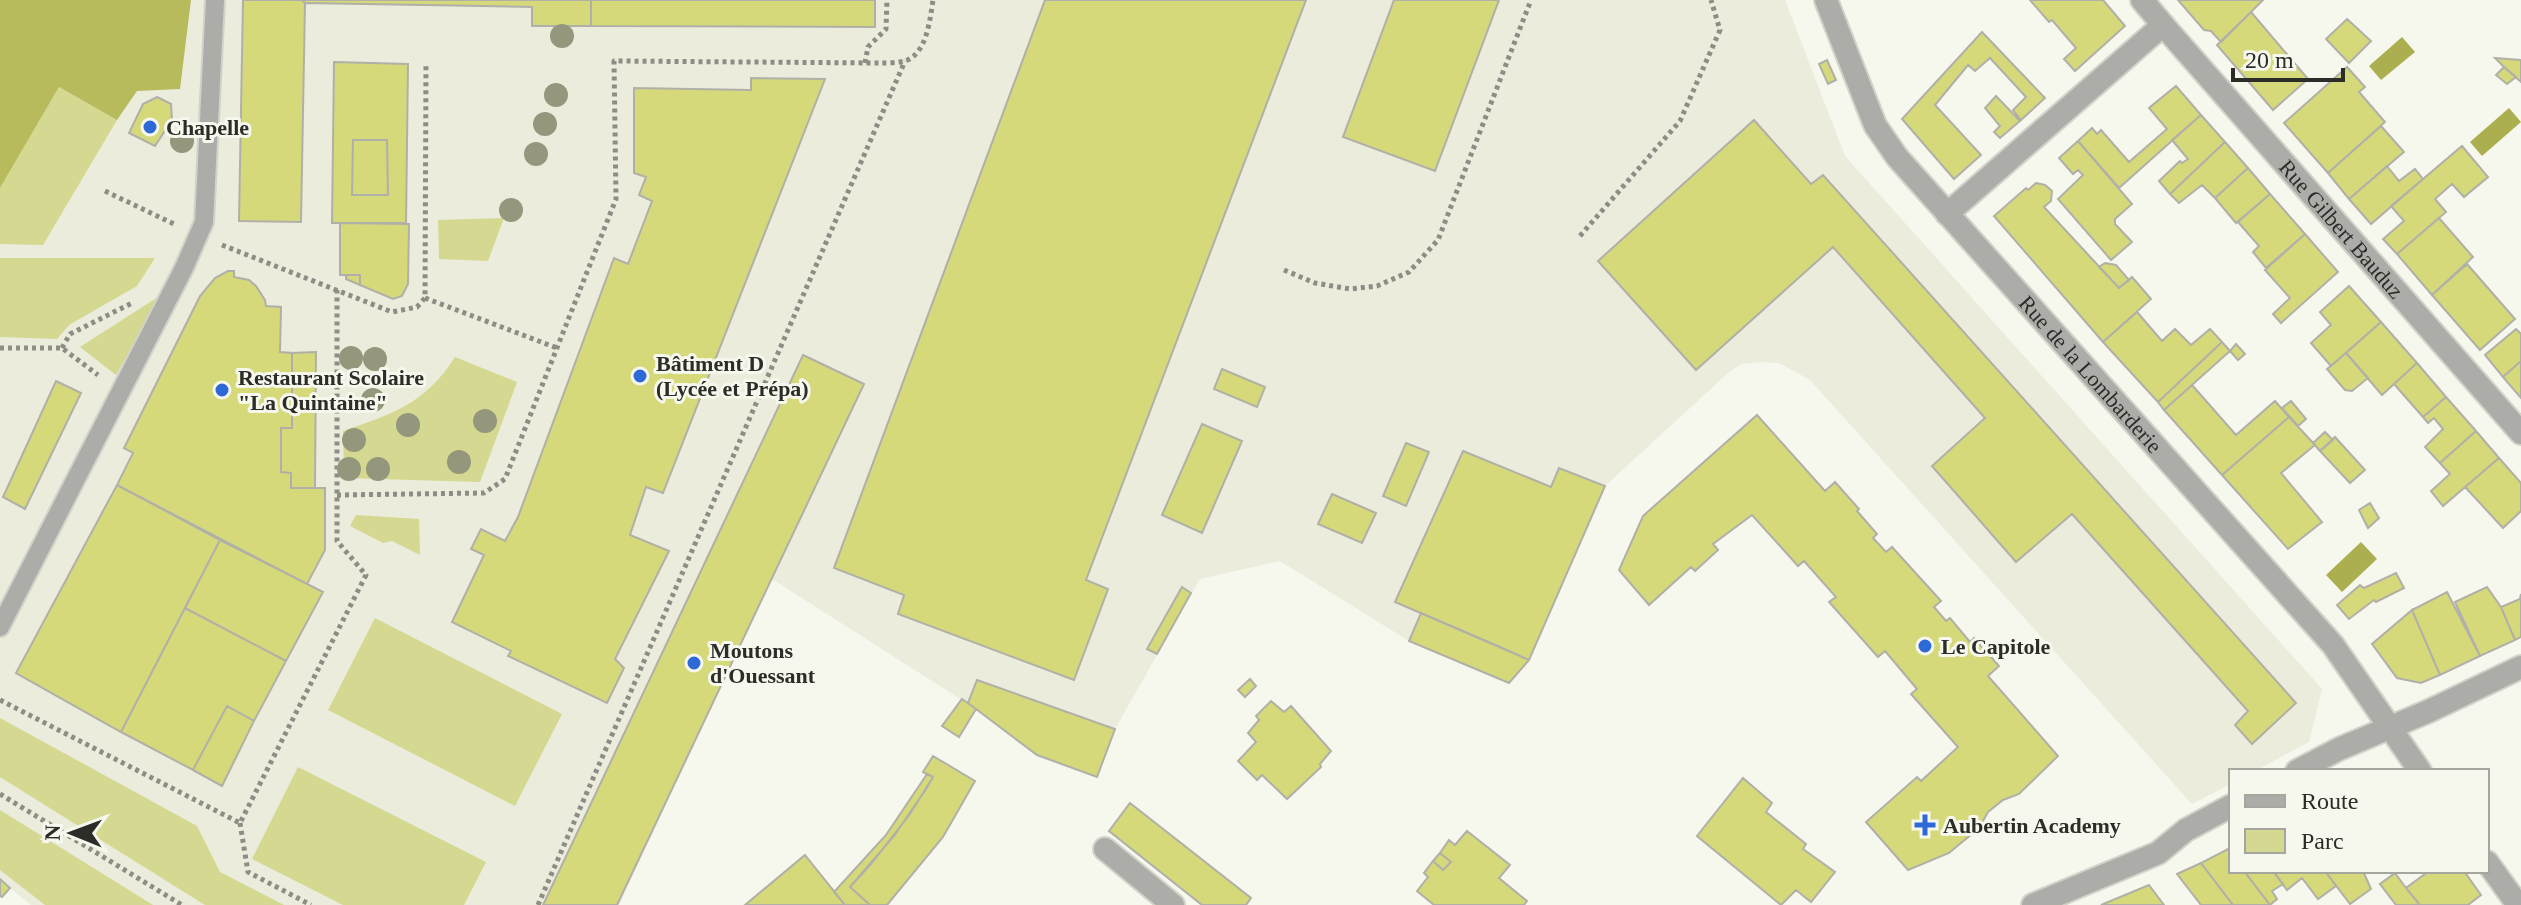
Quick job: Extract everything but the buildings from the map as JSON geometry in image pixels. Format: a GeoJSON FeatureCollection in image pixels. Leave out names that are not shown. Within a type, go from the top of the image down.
{"type":"FeatureCollection","features":[{"type":"Feature","properties":{"kind":"street","name":"Rue de la Lombarderie"},"geometry":{"type":"LineString","coordinates":[[1826,0],[1875,125],[1897,157],[2333,645],[2419,769]]}},
{"type":"Feature","properties":{"kind":"street","name":"Rue Gilbert Bauduz"},"geometry":{"type":"LineString","coordinates":[[2142,0],[2521,433]]}},
{"type":"Feature","properties":{"kind":"street"},"geometry":{"type":"LineString","coordinates":[[1947,214],[2163,25]]}},
{"type":"Feature","properties":{"kind":"street"},"geometry":{"type":"LineString","coordinates":[[2301,769],[2521,667]]}},
{"type":"Feature","properties":{"kind":"street"},"geometry":{"type":"LineString","coordinates":[[2033,905],[2158,853],[2186,830],[2229,807]]}},
{"type":"Feature","properties":{"kind":"street"},"geometry":{"type":"LineString","coordinates":[[1105,849],[1173,905]]}},
{"type":"Feature","properties":{"kind":"street"},"geometry":{"type":"LineString","coordinates":[[2489,865],[2518,905]]}},
{"type":"Feature","properties":{"kind":"lane"},"geometry":{"type":"LineString","coordinates":[[0,627],[177,281],[204,222],[215,0]]}},
{"type":"Feature","properties":{"kind":"path"},"geometry":{"type":"LineString","coordinates":[[865,63],[868,47],[886,29],[887,0]]}},
{"type":"Feature","properties":{"kind":"path"},"geometry":{"type":"LineString","coordinates":[[337,495],[484,493],[505,479],[616,199],[614,61],[905,61],[921,46],[933,0]]}},
{"type":"Feature","properties":{"kind":"path"},"geometry":{"type":"LineString","coordinates":[[1284,270],[1315,283],[1350,289],[1377,286],[1409,272],[1438,240],[1531,0]]}},
{"type":"Feature","properties":{"kind":"path"},"geometry":{"type":"LineString","coordinates":[[1580,236],[1680,121],[1720,30],[1711,0]]}},
{"type":"Feature","properties":{"kind":"path"},"geometry":{"type":"LineString","coordinates":[[538,905],[905,61]]}},
{"type":"Feature","properties":{"kind":"path"},"geometry":{"type":"LineString","coordinates":[[105,191],[198,235],[392,312],[417,307],[425,298],[426,65]]}},
{"type":"Feature","properties":{"kind":"path"},"geometry":{"type":"LineString","coordinates":[[62,348],[70,334],[177,281]]}},
{"type":"Feature","properties":{"kind":"path"},"geometry":{"type":"LineString","coordinates":[[311,905],[248,872],[240,823],[366,575],[337,541],[337,290]]}},
{"type":"Feature","properties":{"kind":"path"},"geometry":{"type":"LineString","coordinates":[[425,298],[557,348]]}},
{"type":"Feature","properties":{"kind":"path"},"geometry":{"type":"LineString","coordinates":[[0,348],[62,348],[121,391]]}},
{"type":"Feature","properties":{"kind":"path"},"geometry":{"type":"LineString","coordinates":[[0,700],[240,823]]}},
{"type":"Feature","properties":{"kind":"path"},"geometry":{"type":"LineString","coordinates":[[0,794],[182,905]]}},
{"type":"Feature","properties":{"kind":"shaded area"},"geometry":{"type":"Polygon","coordinates":[[[0,0],[1785,0],[1845,156],[2322,689],[2309,742],[2259,769],[2229,769],[2229,785],[2192,804],[1810,380],[1779,363],[1760,362],[1741,364],[1728,373],[1605,486],[1529,660],[1509,683],[1409,641],[1280,561],[1200,579],[1115,729],[1097,777],[976,709],[772,579],[619,905],[31,905],[0,880],[0,0]]]}},
{"type":"Feature","properties":{"kind":"shaded area"},"geometry":{"type":"Polygon","coordinates":[[[0,0],[191,0],[180,89],[137,91],[117,120],[59,87],[0,188],[0,0]]]}},
{"type":"Feature","properties":{"kind":"shaded area"},"geometry":{"type":"Polygon","coordinates":[[[2402,37],[2415,52],[2381,80],[2369,66],[2402,37]]]}},
{"type":"Feature","properties":{"kind":"shaded area"},"geometry":{"type":"Polygon","coordinates":[[[2509,108],[2521,122],[2482,156],[2470,142],[2509,108]]]}},
{"type":"Feature","properties":{"kind":"shaded area"},"geometry":{"type":"Polygon","coordinates":[[[2361,542],[2377,559],[2342,592],[2326,575],[2361,542]]]}},
{"type":"Feature","properties":{"kind":"green space"},"geometry":{"type":"Polygon","coordinates":[[[59,87],[117,120],[43,245],[0,244],[0,188],[59,87]]]}},
{"type":"Feature","properties":{"kind":"green space"},"geometry":{"type":"Polygon","coordinates":[[[504,218],[488,261],[439,259],[438,220],[504,218]]]}},
{"type":"Feature","properties":{"kind":"green space"},"geometry":{"type":"Polygon","coordinates":[[[0,258],[155,258],[137,286],[69,325],[57,339],[0,337],[0,258]]]}},
{"type":"Feature","properties":{"kind":"green space"},"geometry":{"type":"Polygon","coordinates":[[[161,295],[116,375],[80,347],[161,295]]]}},
{"type":"Feature","properties":{"kind":"green space"},"geometry":{"type":"Polygon","coordinates":[[[455,357],[517,382],[480,482],[344,478],[343,431],[407,405],[432,386],[455,357]]]}},
{"type":"Feature","properties":{"kind":"green space"},"geometry":{"type":"Polygon","coordinates":[[[356,515],[419,519],[420,555],[392,541],[383,543],[350,526],[356,515]]]}},
{"type":"Feature","properties":{"kind":"green space"},"geometry":{"type":"Polygon","coordinates":[[[375,618],[562,714],[515,806],[328,710],[375,618]]]}},
{"type":"Feature","properties":{"kind":"green space"},"geometry":{"type":"Polygon","coordinates":[[[0,718],[197,826],[220,872],[284,905],[205,905],[0,777],[0,718]]]}},
{"type":"Feature","properties":{"kind":"green space"},"geometry":{"type":"Polygon","coordinates":[[[298,767],[486,862],[464,905],[343,905],[252,859],[298,767]]]}},
{"type":"Feature","properties":{"kind":"green space"},"geometry":{"type":"Polygon","coordinates":[[[0,810],[153,905],[45,905],[0,870],[0,810]]]}},
{"type":"Feature","properties":{"kind":"place","name":"Chapelle"},"geometry":{"type":"Point","coordinates":[150,127]}},
{"type":"Feature","properties":{"kind":"place","name":"Bâtiment D (Lycée et Prépa)"},"geometry":{"type":"Point","coordinates":[640,376]}},
{"type":"Feature","properties":{"kind":"place","name":"Restaurant Scolaire \"La Quintaine\""},"geometry":{"type":"Point","coordinates":[222,390]}},
{"type":"Feature","properties":{"kind":"place","name":"Le Capitole"},"geometry":{"type":"Point","coordinates":[1925,646]}},
{"type":"Feature","properties":{"kind":"place","name":"Moutons d'Ouessant"},"geometry":{"type":"Point","coordinates":[694,663]}},
{"type":"Feature","properties":{"kind":"place","name":"Aubertin Academy"},"geometry":{"type":"Point","coordinates":[1925,825]}}]}
